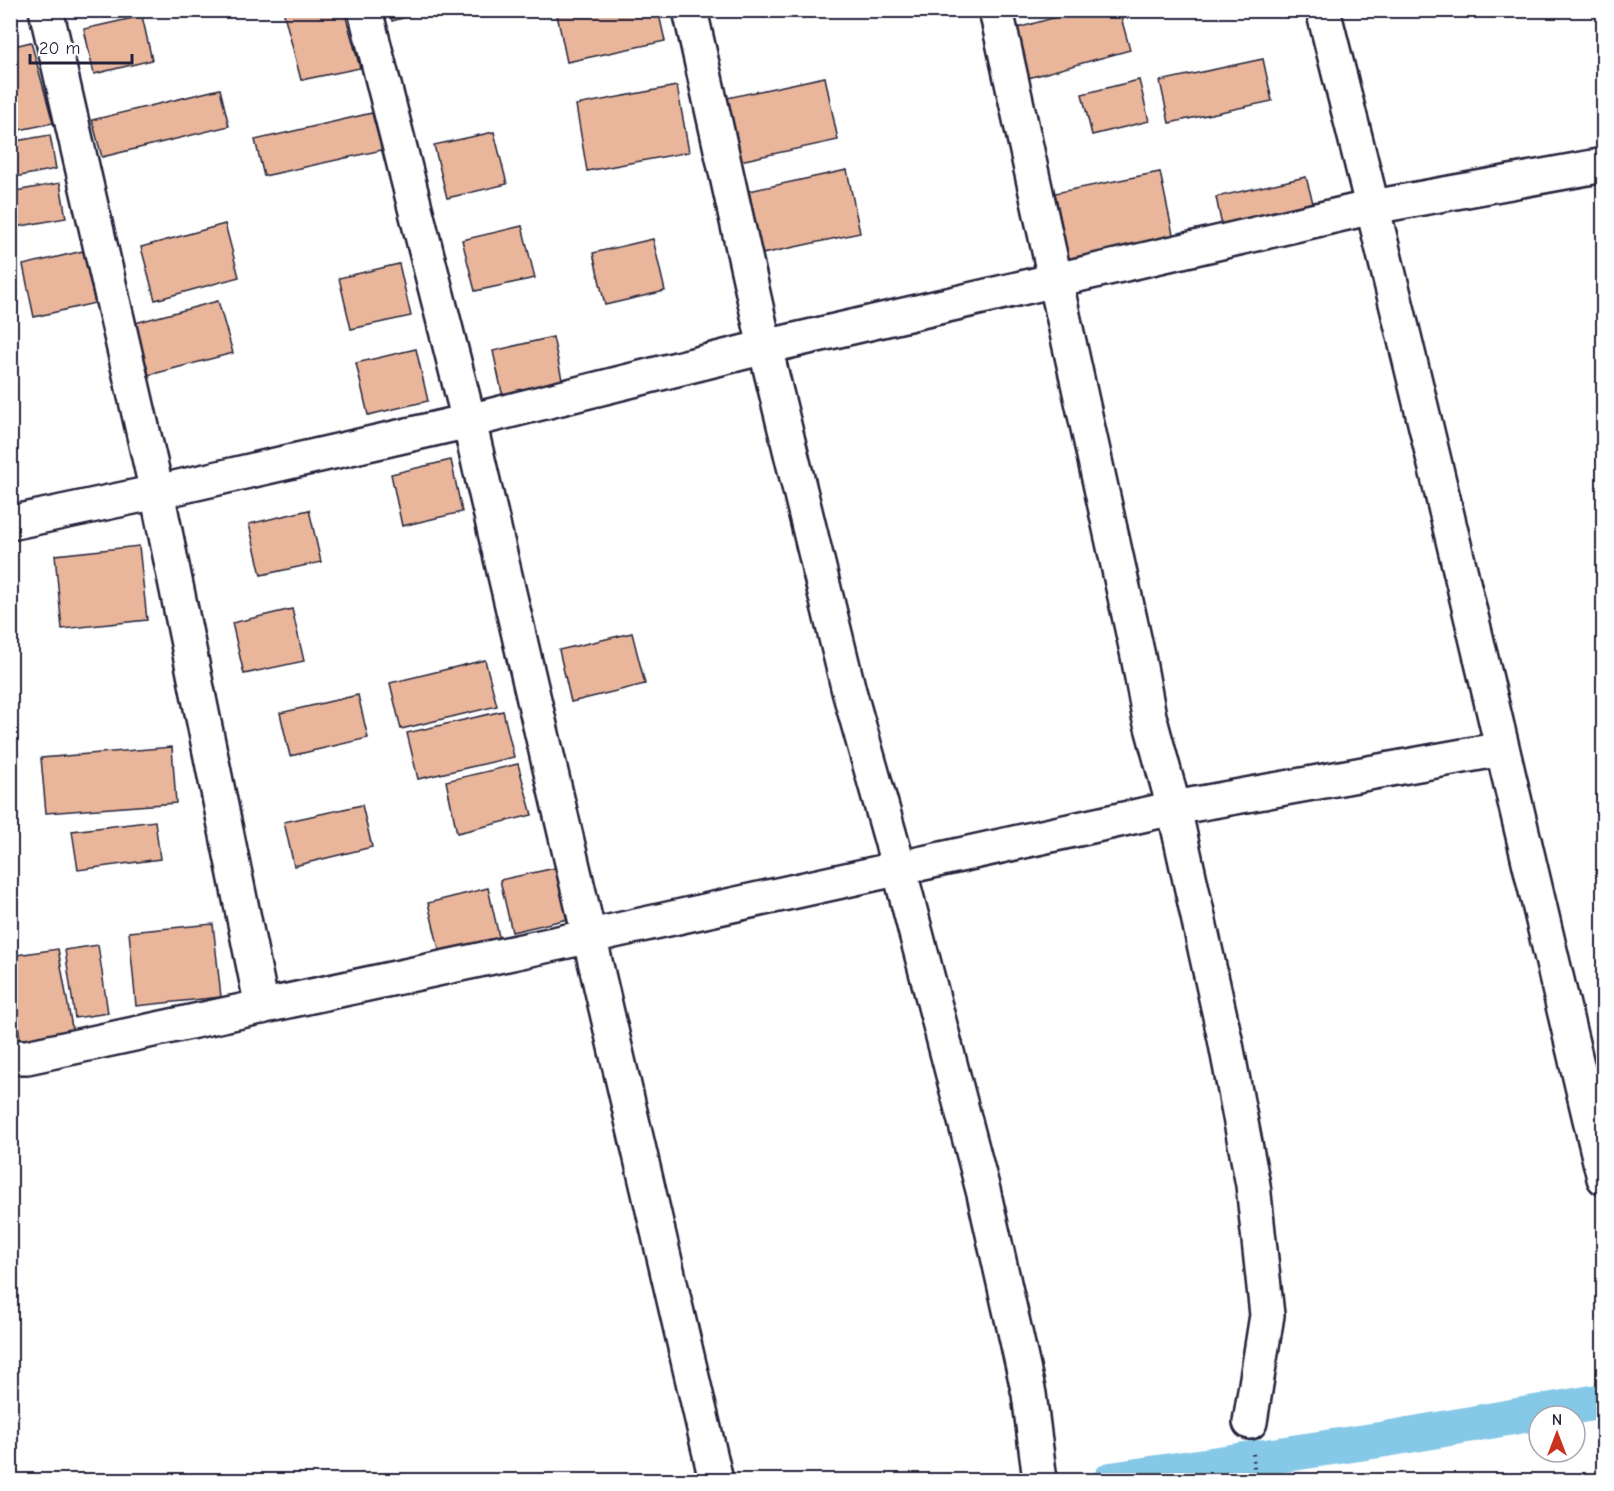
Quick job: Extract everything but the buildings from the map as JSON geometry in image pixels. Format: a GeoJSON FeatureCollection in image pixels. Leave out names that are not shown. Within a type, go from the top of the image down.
{"type":"FeatureCollection","features":[{"type":"Feature","properties":{"kind":"street"},"geometry":{"type":"LineString","coordinates":[[46,10],[157,492],[262,1007]]}},
{"type":"Feature","properties":{"kind":"street"},"geometry":{"type":"LineString","coordinates":[[364,10],[469,421],[591,936],[716,1480]]}},
{"type":"Feature","properties":{"kind":"street"},"geometry":{"type":"LineString","coordinates":[[690,10],[765,346],[849,691],[899,868],[984,1194],[1029,1394],[1040,1480]]}},
{"type":"Feature","properties":{"kind":"street"},"geometry":{"type":"LineString","coordinates":[[996,10],[1138,656],[1149,716],[1174,808],[1225,1039],[1253,1185],[1267,1315],[1250,1422]]}},
{"type":"Feature","properties":{"kind":"street"},"geometry":{"type":"LineString","coordinates":[[1323,10],[1373,207],[1604,1178]]}},
{"type":"Feature","properties":{"kind":"street"},"geometry":{"type":"LineString","coordinates":[[10,522],[157,492],[469,421],[765,346],[1373,207],[1604,165]]}},
{"type":"Feature","properties":{"kind":"street"},"geometry":{"type":"LineString","coordinates":[[10,1058],[27,1057],[262,1007],[1174,808],[1502,749]]}},
{"type":"Feature","properties":{"kind":"waterway"},"geometry":{"type":"LineString","coordinates":[[1111,1480],[1386,1439],[1604,1401]]}}]}
